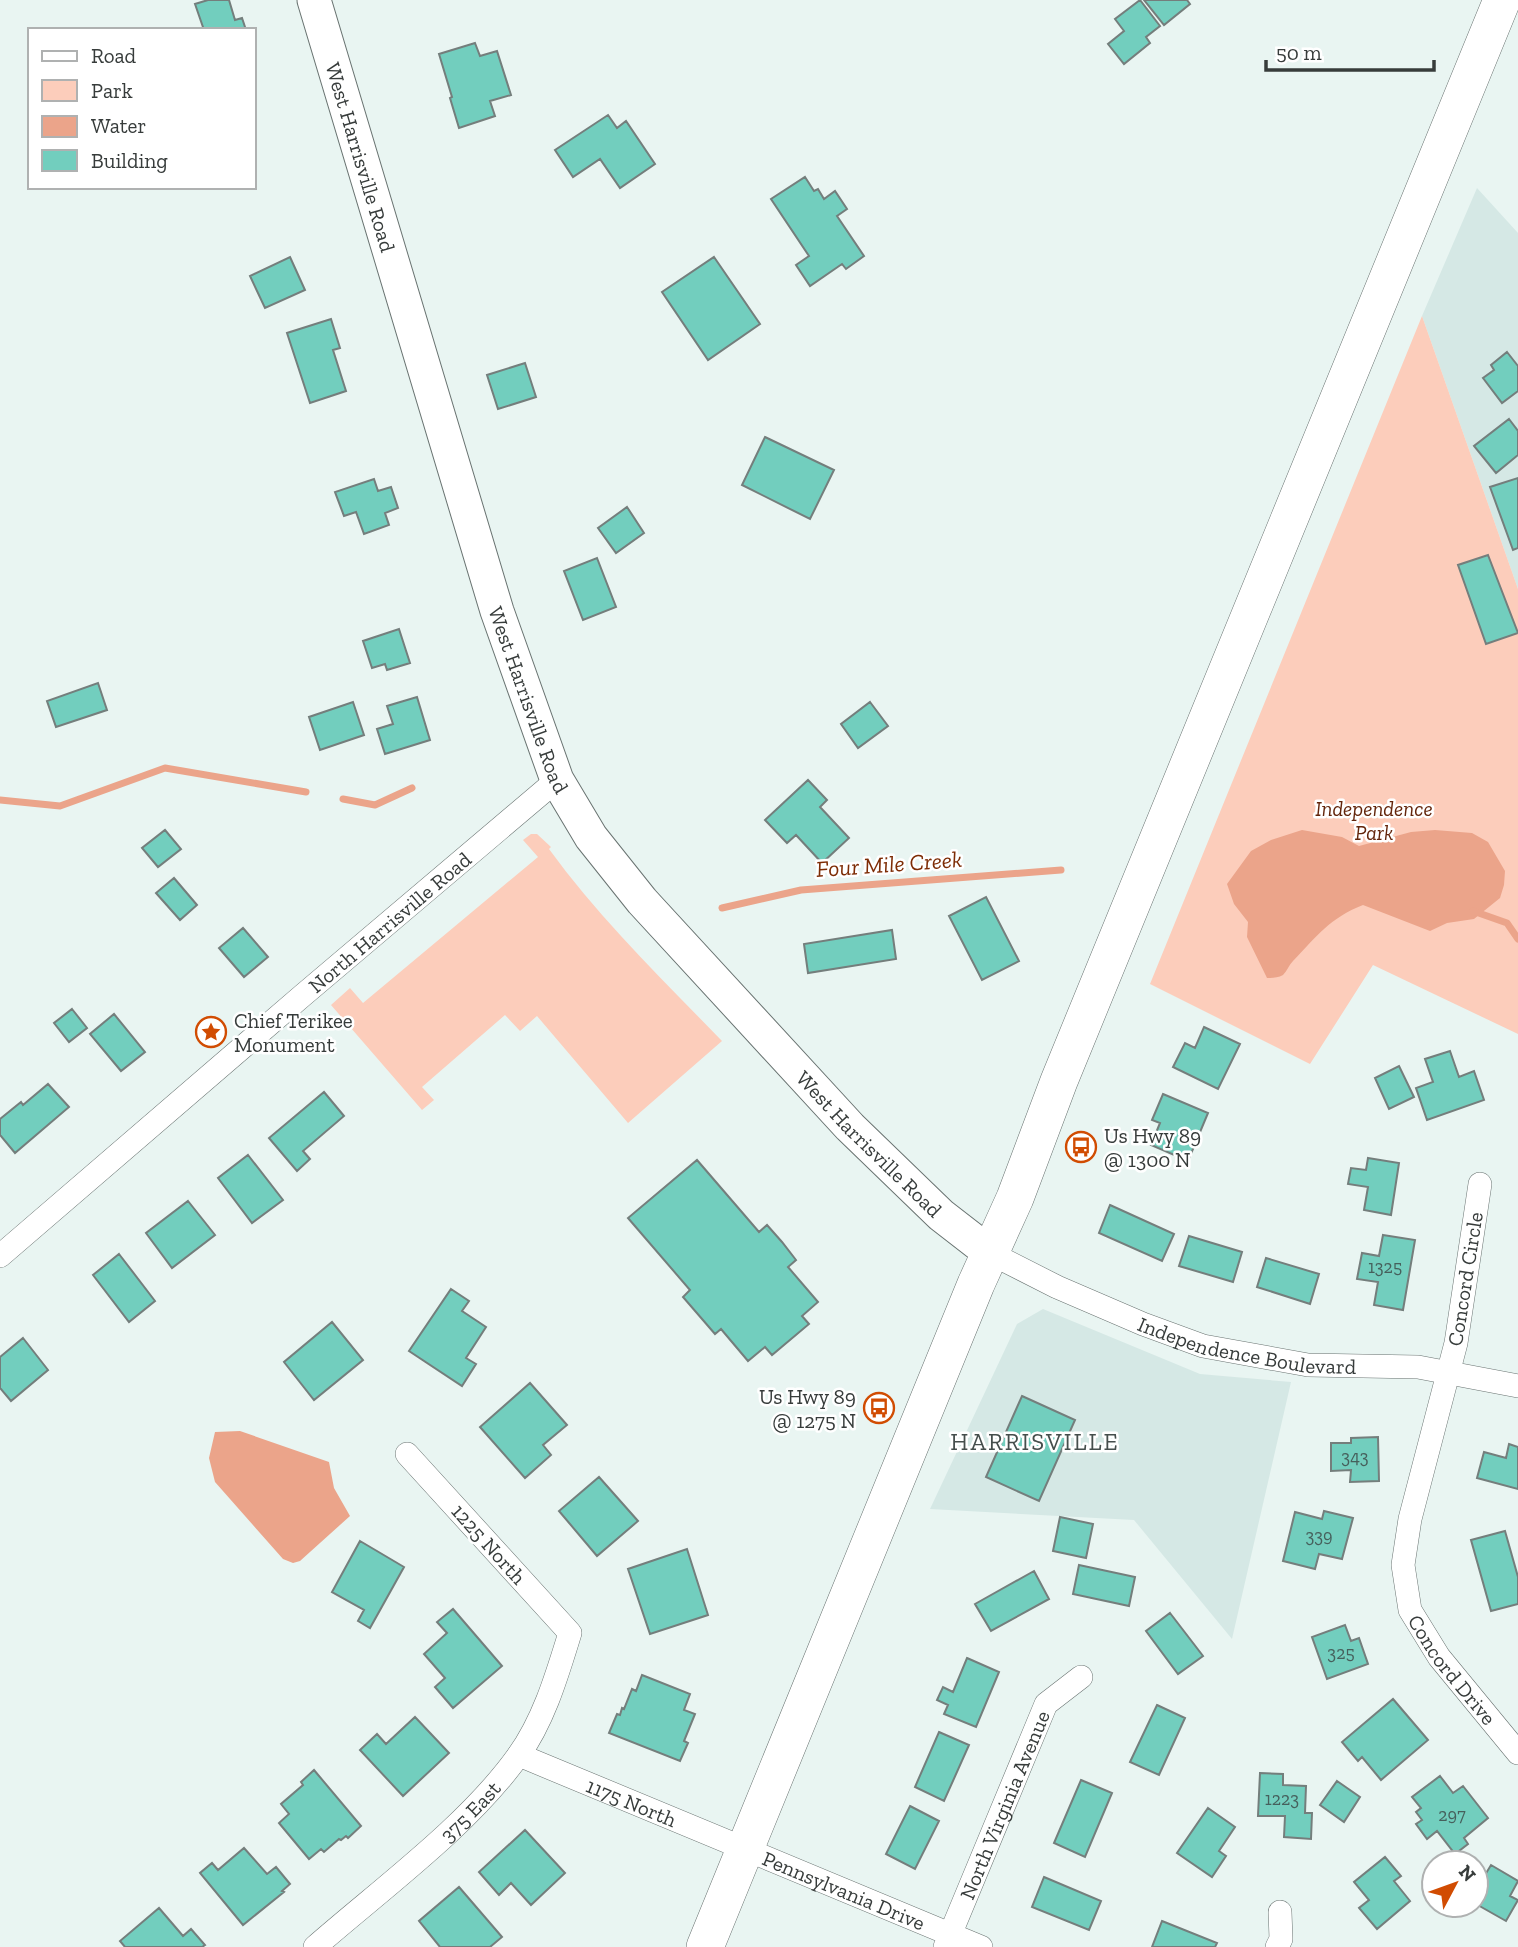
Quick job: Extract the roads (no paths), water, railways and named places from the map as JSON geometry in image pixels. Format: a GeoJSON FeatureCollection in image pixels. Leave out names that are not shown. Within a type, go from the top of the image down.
{"type":"FeatureCollection","features":[{"type":"Feature","properties":{"kind":"main road","name":"West Harrisville Road"},"geometry":{"type":"LineString","coordinates":[[314,0],[497,611],[557,780],[591,837],[651,911],[850,1127],[941,1215],[990,1253]]}},
{"type":"Feature","properties":{"kind":"main road"},"geometry":{"type":"LineString","coordinates":[[705,1947],[1502,0]]}},
{"type":"Feature","properties":{"kind":"street","name":"North Harrisville Road"},"geometry":{"type":"LineString","coordinates":[[0,1256],[557,780]]}},
{"type":"Feature","properties":{"kind":"street","name":"Concord Circle"},"geometry":{"type":"LineString","coordinates":[[1449,1373],[1480,1184]]}},
{"type":"Feature","properties":{"kind":"street","name":"Independence Boulevard"},"geometry":{"type":"LineString","coordinates":[[990,1253],[1058,1287],[1143,1324],[1203,1346],[1308,1365],[1418,1367],[1518,1386]]}},
{"type":"Feature","properties":{"kind":"street","name":"Concord Drive"},"geometry":{"type":"LineString","coordinates":[[1449,1373],[1410,1519],[1403,1565],[1410,1610],[1439,1657],[1518,1753]]}},
{"type":"Feature","properties":{"kind":"street","name":"1225 North"},"geometry":{"type":"LineString","coordinates":[[407,1454],[570,1633]]}},
{"type":"Feature","properties":{"kind":"street","name":"375 East"},"geometry":{"type":"LineString","coordinates":[[315,1947],[444,1836],[483,1798],[519,1755],[550,1696],[570,1633]]}},
{"type":"Feature","properties":{"kind":"street","name":"North Virginia Avenue"},"geometry":{"type":"LineString","coordinates":[[947,1940],[1046,1704],[1081,1677]]}},
{"type":"Feature","properties":{"kind":"street","name":"1175 North"},"geometry":{"type":"LineString","coordinates":[[519,1755],[744,1851]]}},
{"type":"Feature","properties":{"kind":"street","name":"Pennsylvania Drive"},"geometry":{"type":"LineString","coordinates":[[744,1851],[947,1940],[981,1947]]}},
{"type":"Feature","properties":{"kind":"street"},"geometry":{"type":"LineString","coordinates":[[1277,1947],[1281,1939],[1280,1912]]}},
{"type":"Feature","properties":{"kind":"water"},"geometry":{"type":"Polygon","coordinates":[[[1302,830],[1342,837],[1359,846],[1411,832],[1435,830],[1472,833],[1488,842],[1505,871],[1504,885],[1500,898],[1474,919],[1447,923],[1430,931],[1363,905],[1325,928],[1283,975],[1267,978],[1247,937],[1248,922],[1234,904],[1227,884],[1251,851],[1271,840],[1302,830]]]}},
{"type":"Feature","properties":{"kind":"water"},"geometry":{"type":"Polygon","coordinates":[[[240,1431],[329,1462],[334,1488],[350,1516],[300,1561],[293,1563],[283,1559],[215,1482],[209,1458],[215,1432],[240,1431]]]}},
{"type":"Feature","properties":{"kind":"waterway","name":"Four Mile Creek"},"geometry":{"type":"LineString","coordinates":[[0,800],[60,806],[165,768],[306,792]]}},
{"type":"Feature","properties":{"kind":"waterway","name":"Four Mile Creek"},"geometry":{"type":"LineString","coordinates":[[343,799],[375,805],[412,788]]}},
{"type":"Feature","properties":{"kind":"waterway","name":"Four Mile Creek"},"geometry":{"type":"LineString","coordinates":[[722,908],[801,890],[1061,870]]}},
{"type":"Feature","properties":{"kind":"waterway","name":"Four Mile Creek"},"geometry":{"type":"LineString","coordinates":[[1473,911],[1507,923],[1518,939]]}},
{"type":"Feature","properties":{"kind":"place","name":"Chief Terikee Monument"},"geometry":{"type":"Point","coordinates":[211,1032]}},
{"type":"Feature","properties":{"kind":"place","name":"Us Hwy 89 @ 1300 N"},"geometry":{"type":"Point","coordinates":[1081,1147]}},
{"type":"Feature","properties":{"kind":"place","name":"Us Hwy 89 @ 1275 N"},"geometry":{"type":"Point","coordinates":[879,1408]}},
{"type":"Feature","properties":{"kind":"district","name":"HARRISVILLE"},"geometry":{"type":"Point","coordinates":[1035,1441]}},
{"type":"Feature","properties":{"kind":"park label","name":"Independence Park"},"geometry":{"type":"Point","coordinates":[1374,820]}}]}
